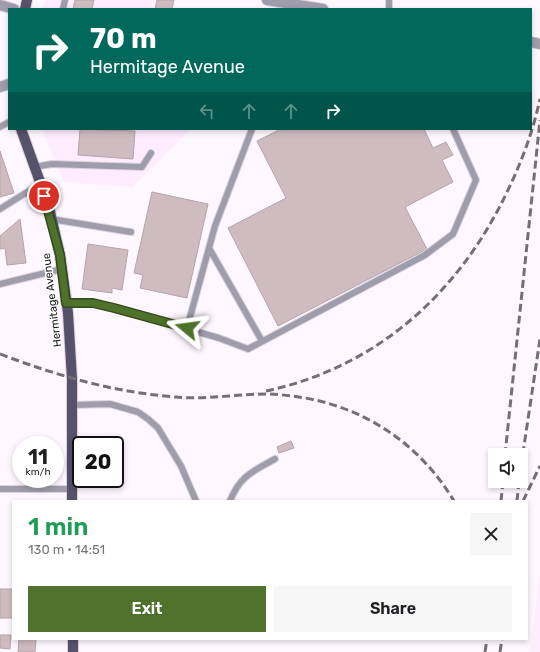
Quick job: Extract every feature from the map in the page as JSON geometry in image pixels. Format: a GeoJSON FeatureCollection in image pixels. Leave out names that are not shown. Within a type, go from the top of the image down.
{"type":"FeatureCollection","features":[{"type":"Feature","properties":{"kind":"main road","name":"Hermitage Avenue"},"geometry":{"type":"LineString","coordinates":[[21,130],[51,219],[62,269],[72,379],[72,500]]}},
{"type":"Feature","properties":{"kind":"main road"},"geometry":{"type":"LineString","coordinates":[[73,640],[73,652]]}},
{"type":"Feature","properties":{"kind":"street"},"geometry":{"type":"LineString","coordinates":[[270,0],[296,2],[319,8]]}},
{"type":"Feature","properties":{"kind":"street"},"geometry":{"type":"LineString","coordinates":[[0,5],[10,8]]}},
{"type":"Feature","properties":{"kind":"lane"},"geometry":{"type":"LineString","coordinates":[[187,328],[215,226],[252,130]]}},
{"type":"Feature","properties":{"kind":"lane"},"geometry":{"type":"LineString","coordinates":[[66,303],[93,303],[114,308],[187,328],[248,349],[425,254],[454,234],[476,180],[454,130]]}},
{"type":"Feature","properties":{"kind":"lane"},"geometry":{"type":"LineString","coordinates":[[34,167],[52,164],[142,167],[151,153]]}},
{"type":"Feature","properties":{"kind":"lane"},"geometry":{"type":"LineString","coordinates":[[0,209],[40,184]]}},
{"type":"Feature","properties":{"kind":"lane"},"geometry":{"type":"LineString","coordinates":[[51,219],[131,232]]}},
{"type":"Feature","properties":{"kind":"lane"},"geometry":{"type":"LineString","coordinates":[[209,248],[262,341]]}},
{"type":"Feature","properties":{"kind":"lane"},"geometry":{"type":"LineString","coordinates":[[0,284],[62,269]]}},
{"type":"Feature","properties":{"kind":"lane"},"geometry":{"type":"LineString","coordinates":[[72,405],[110,404],[138,412],[158,428],[180,466],[196,500]]}},
{"type":"Feature","properties":{"kind":"lane"},"geometry":{"type":"LineString","coordinates":[[230,500],[234,490],[244,478],[275,459]]}},
{"type":"Feature","properties":{"kind":"lane"},"geometry":{"type":"LineString","coordinates":[[0,489],[72,489]]}},
{"type":"Feature","properties":{"kind":"shaded area"},"geometry":{"type":"Polygon","coordinates":[[[45,0],[153,0],[151,8],[42,8],[45,0]]]}},
{"type":"Feature","properties":{"kind":"shaded area"},"geometry":{"type":"Polygon","coordinates":[[[42,130],[189,130],[132,187],[64,182],[42,130]]]}},
{"type":"Feature","properties":{"kind":"shaded area"},"geometry":{"type":"Polygon","coordinates":[[[540,574],[540,652],[530,652],[540,574]]]}},
{"type":"Feature","properties":{"kind":"building"},"geometry":{"type":"Polygon","coordinates":[[[75,0],[94,0],[92,8],[73,8],[75,0]]]}},
{"type":"Feature","properties":{"kind":"building"},"geometry":{"type":"Polygon","coordinates":[[[157,0],[174,0],[172,8],[155,8],[157,0]]]}},
{"type":"Feature","properties":{"kind":"building"},"geometry":{"type":"Polygon","coordinates":[[[80,130],[135,131],[133,159],[78,155],[80,130]]]}},
{"type":"Feature","properties":{"kind":"building"},"geometry":{"type":"Polygon","coordinates":[[[279,130],[424,130],[433,148],[446,142],[453,155],[442,160],[453,182],[405,207],[427,249],[278,326],[228,228],[286,198],[257,141],[279,130]]]}},
{"type":"Feature","properties":{"kind":"building"},"geometry":{"type":"Polygon","coordinates":[[[0,151],[14,193],[0,197],[0,151]]]}},
{"type":"Feature","properties":{"kind":"building"},"geometry":{"type":"Polygon","coordinates":[[[152,192],[208,204],[187,298],[140,288],[143,275],[134,273],[152,192]]]}},
{"type":"Feature","properties":{"kind":"building"},"geometry":{"type":"Polygon","coordinates":[[[20,219],[26,263],[7,265],[5,248],[0,249],[0,236],[20,219]]]}},
{"type":"Feature","properties":{"kind":"building"},"geometry":{"type":"Polygon","coordinates":[[[88,244],[128,250],[122,290],[112,288],[112,293],[82,289],[88,244]]]}},
{"type":"Feature","properties":{"kind":"building"},"geometry":{"type":"Polygon","coordinates":[[[291,441],[294,448],[279,453],[277,447],[291,441]]]}},
{"type":"Feature","properties":{"kind":"building"},"geometry":{"type":"Polygon","coordinates":[[[0,589],[12,589],[12,618],[0,618],[0,589]]]}},
{"type":"Feature","properties":{"kind":"building"},"geometry":{"type":"Polygon","coordinates":[[[0,635],[11,635],[10,649],[0,648],[0,635]]]}},
{"type":"Feature","properties":{"kind":"building"},"geometry":{"type":"Polygon","coordinates":[[[19,640],[36,640],[35,652],[18,652],[19,640]]]}},
{"type":"Feature","properties":{"kind":"railway"},"geometry":{"type":"LineString","coordinates":[[532,130],[540,99]]}},
{"type":"Feature","properties":{"kind":"railway"},"geometry":{"type":"LineString","coordinates":[[506,448],[540,120]]}},
{"type":"Feature","properties":{"kind":"railway"},"geometry":{"type":"LineString","coordinates":[[266,391],[307,380],[344,364],[379,344],[411,320],[440,292],[466,261],[488,227],[518,168],[532,130]]}},
{"type":"Feature","properties":{"kind":"railway"},"geometry":{"type":"LineString","coordinates":[[524,448],[540,339]]}},
{"type":"Feature","properties":{"kind":"railway"},"geometry":{"type":"LineString","coordinates":[[0,354],[86,382],[152,395],[186,398],[276,394],[328,403],[350,411],[391,433],[426,463],[441,481],[453,500]]}},
{"type":"Feature","properties":{"kind":"railway"},"geometry":{"type":"LineString","coordinates":[[523,500],[540,466]]}},
{"type":"Feature","properties":{"kind":"railway"},"geometry":{"type":"LineString","coordinates":[[501,500],[502,488]]}},
{"type":"Feature","properties":{"kind":"railway"},"geometry":{"type":"LineString","coordinates":[[517,500],[518,488]]}},
{"type":"Feature","properties":{"kind":"railway"},"geometry":{"type":"LineString","coordinates":[[485,652],[487,640]]}},
{"type":"Feature","properties":{"kind":"railway"},"geometry":{"type":"LineString","coordinates":[[500,652],[502,640]]}},
{"type":"Feature","properties":{"kind":"route"},"geometry":{"type":"LineString","coordinates":[[44,196],[60,255],[66,303],[93,303],[187,328]]}}]}
